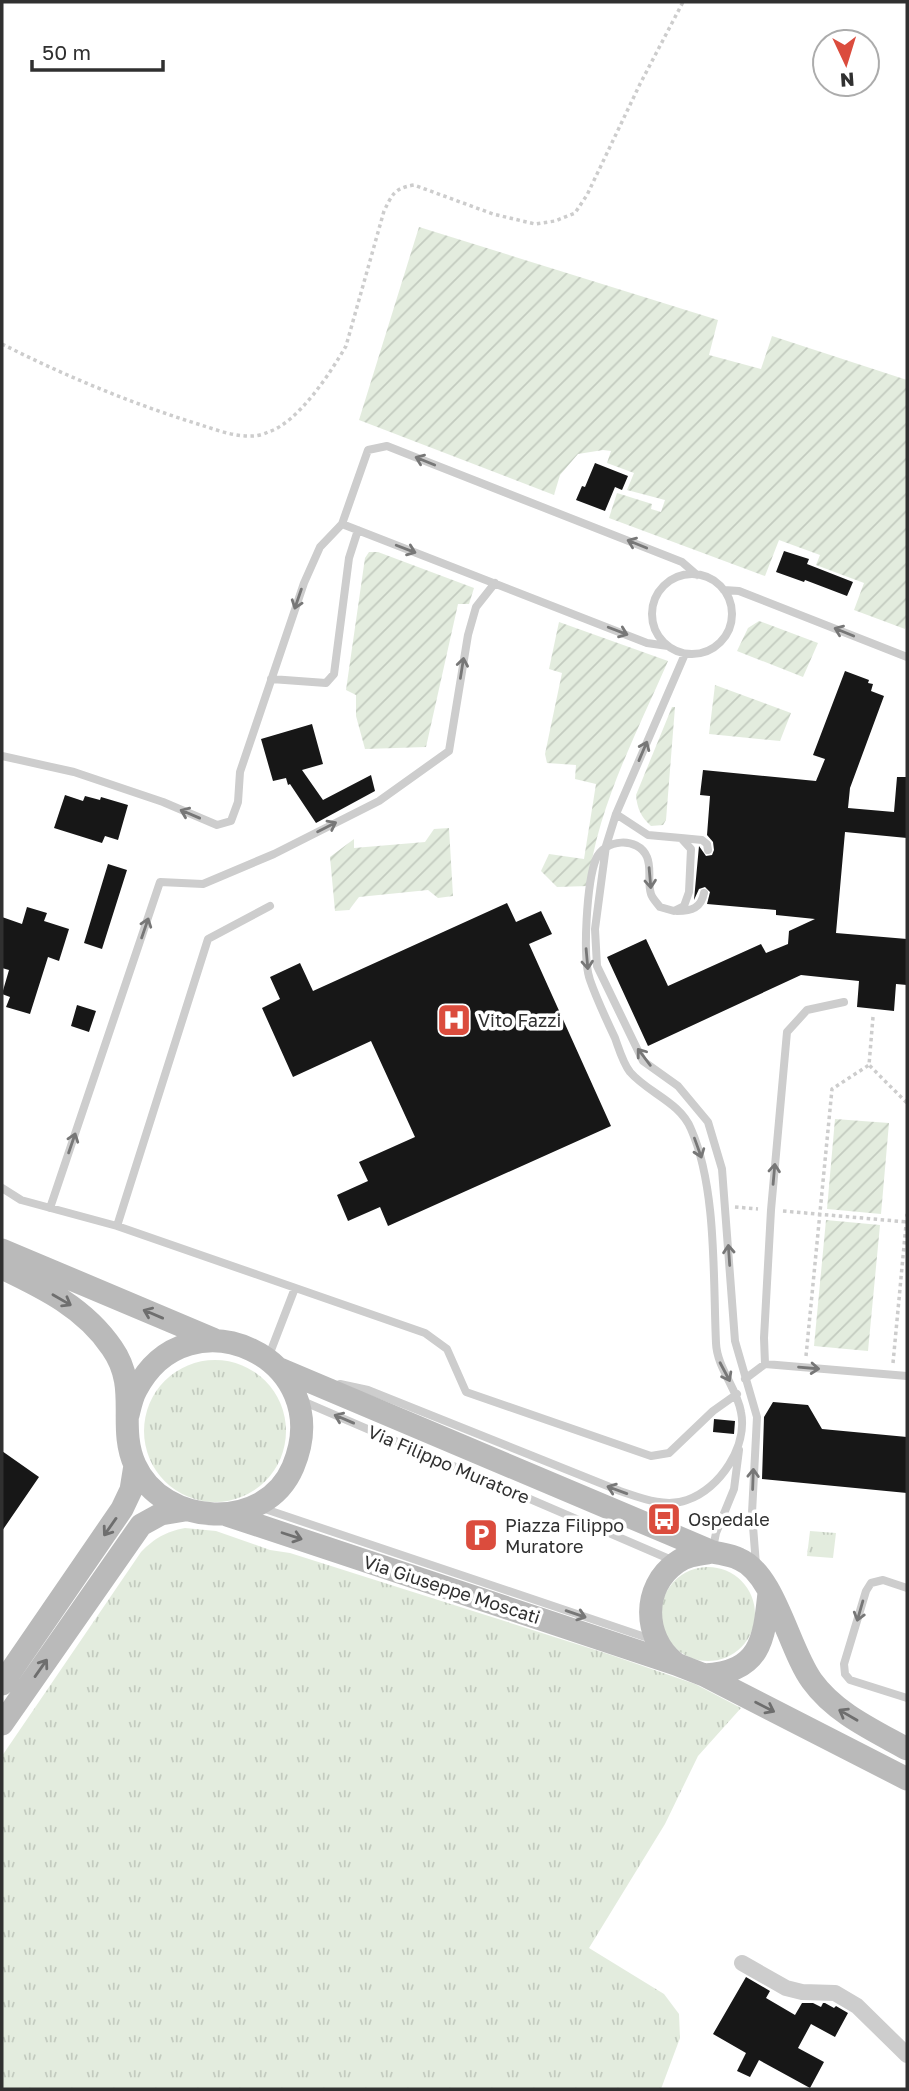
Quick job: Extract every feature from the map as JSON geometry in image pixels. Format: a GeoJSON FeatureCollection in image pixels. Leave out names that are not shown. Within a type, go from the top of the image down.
{"type":"FeatureCollection","features":[{"type":"Feature","properties":{"kind":"street","name":"Via Giuseppe Moscati"},"geometry":{"type":"LineString","coordinates":[[2,1250],[216,1341]]}},
{"type":"Feature","properties":{"kind":"street","name":"Via Giuseppe Moscati"},"geometry":{"type":"LineString","coordinates":[[2,1268],[74,1307],[95,1326],[113,1349],[124,1369],[128,1388],[128,1441],[135,1465],[147,1485],[164,1500],[185,1510],[205,1515],[227,1515],[256,1506],[276,1491],[291,1471],[300,1448],[302,1423],[298,1398],[279,1366]]}},
{"type":"Feature","properties":{"kind":"street","name":"Via Giuseppe Moscati"},"geometry":{"type":"LineString","coordinates":[[128,1415],[135,1391],[149,1370],[168,1354],[191,1344],[216,1341],[234,1343],[252,1349],[279,1366],[713,1552],[740,1559],[757,1572]]}},
{"type":"Feature","properties":{"kind":"street"},"geometry":{"type":"LineString","coordinates":[[2,1684],[122,1509],[131,1490],[135,1465]]}},
{"type":"Feature","properties":{"kind":"street"},"geometry":{"type":"LineString","coordinates":[[2,1724],[141,1525],[161,1514],[185,1510]]}},
{"type":"Feature","properties":{"kind":"street","name":"Via Giuseppe Moscati"},"geometry":{"type":"LineString","coordinates":[[227,1515],[676,1664],[704,1675],[907,1779]]}},
{"type":"Feature","properties":{"kind":"street"},"geometry":{"type":"LineString","coordinates":[[655,1641],[650,1612],[654,1591],[665,1573],[677,1562],[691,1555],[713,1552]]}},
{"type":"Feature","properties":{"kind":"street"},"geometry":{"type":"LineString","coordinates":[[757,1572],[811,1680],[837,1709],[907,1749]]}},
{"type":"Feature","properties":{"kind":"street"},"geometry":{"type":"LineString","coordinates":[[704,1675],[723,1674],[757,1652],[764,1635],[769,1593]]}},
{"type":"Feature","properties":{"kind":"street","name":"Via Giuseppe Moscati"},"geometry":{"type":"LineString","coordinates":[[655,1641],[662,1653],[676,1664]]}},
{"type":"Feature","properties":{"kind":"street"},"geometry":{"type":"LineString","coordinates":[[742,1963],[786,1988],[802,1992],[835,1993],[857,2006],[907,2054]]}},
{"type":"Feature","properties":{"kind":"lane"},"geometry":{"type":"LineString","coordinates":[[2,756],[74,772],[163,802],[217,825],[231,821],[238,802],[240,772],[304,583],[320,547],[342,524],[368,450],[387,446],[682,562],[697,575]]}},
{"type":"Feature","properties":{"kind":"lane"},"geometry":{"type":"LineString","coordinates":[[342,524],[647,643],[668,646],[685,654],[699,654],[712,649],[730,629],[730,602],[716,582],[697,575],[684,575],[662,588],[655,599],[653,625],[668,646]]}},
{"type":"Feature","properties":{"kind":"lane"},"geometry":{"type":"LineString","coordinates":[[271,679],[326,683],[334,674],[349,558],[358,530]]}},
{"type":"Feature","properties":{"kind":"lane"},"geometry":{"type":"LineString","coordinates":[[50,1208],[160,882],[203,884],[274,854],[379,801],[449,751],[468,635],[476,607],[495,583]]}},
{"type":"Feature","properties":{"kind":"lane"},"geometry":{"type":"LineString","coordinates":[[724,590],[739,591],[907,657]]}},
{"type":"Feature","properties":{"kind":"lane"},"geometry":{"type":"LineString","coordinates":[[685,654],[616,814],[606,846],[595,929],[597,966],[643,1061],[678,1086],[708,1122],[722,1169],[735,1341],[757,1417],[752,1513],[757,1572]]}},
{"type":"Feature","properties":{"kind":"lane"},"geometry":{"type":"LineString","coordinates":[[616,814],[648,835],[702,840],[707,844],[708,850]]}},
{"type":"Feature","properties":{"kind":"lane"},"geometry":{"type":"LineString","coordinates":[[674,911],[684,906],[689,892],[691,849],[681,838]]}},
{"type":"Feature","properties":{"kind":"lane"},"geometry":{"type":"LineString","coordinates":[[705,893],[698,907],[685,911],[660,907],[651,895],[646,856],[637,846],[624,843],[606,846],[596,858],[589,898],[585,959],[589,978],[628,1069],[642,1085],[673,1105],[690,1125],[705,1166],[716,1355],[737,1394],[742,1415],[734,1489],[716,1533],[713,1552]]}},
{"type":"Feature","properties":{"kind":"lane"},"geometry":{"type":"LineString","coordinates":[[117,1226],[208,939],[270,905]]}},
{"type":"Feature","properties":{"kind":"lane"},"geometry":{"type":"LineString","coordinates":[[765,1364],[771,1210],[787,1032],[807,1010],[844,1002]]}},
{"type":"Feature","properties":{"kind":"lane"},"geometry":{"type":"LineString","coordinates":[[2,1188],[21,1200],[117,1226],[425,1333],[447,1349],[466,1392],[651,1456],[669,1453],[713,1411],[737,1394]]}},
{"type":"Feature","properties":{"kind":"lane"},"geometry":{"type":"LineString","coordinates":[[295,1288],[279,1366],[368,1390],[620,1491],[659,1503],[687,1500],[699,1494],[727,1468],[739,1447],[741,1437]]}},
{"type":"Feature","properties":{"kind":"lane"},"geometry":{"type":"LineString","coordinates":[[745,1378],[765,1364],[907,1376]]}},
{"type":"Feature","properties":{"kind":"lane","name":"Via Filippo Muratore"},"geometry":{"type":"LineString","coordinates":[[298,1398],[677,1562]]}},
{"type":"Feature","properties":{"kind":"lane"},"geometry":{"type":"LineString","coordinates":[[256,1506],[655,1641]]}},
{"type":"Feature","properties":{"kind":"lane"},"geometry":{"type":"LineString","coordinates":[[907,1588],[883,1580],[871,1583],[866,1591],[844,1664],[845,1674],[850,1680],[907,1698]]}},
{"type":"Feature","properties":{"kind":"path"},"geometry":{"type":"LineString","coordinates":[[2,344],[155,411],[233,434],[253,436],[271,432],[285,424],[303,404],[336,364],[346,346],[384,211],[391,196],[400,187],[414,185],[493,215],[535,224],[555,221],[575,213],[683,2]]}},
{"type":"Feature","properties":{"kind":"path"},"geometry":{"type":"LineString","coordinates":[[873,1017],[869,1065],[907,1103]]}},
{"type":"Feature","properties":{"kind":"path"},"geometry":{"type":"LineString","coordinates":[[805,1368],[832,1089],[869,1065]]}},
{"type":"Feature","properties":{"kind":"path"},"geometry":{"type":"LineString","coordinates":[[725,1206],[907,1222]]}},
{"type":"Feature","properties":{"kind":"path"},"geometry":{"type":"LineString","coordinates":[[892,1375],[907,1214]]}},
{"type":"Feature","properties":{"kind":"green space"},"geometry":{"type":"Polygon","coordinates":[[[419,227],[718,320],[709,355],[761,369],[772,336],[907,380],[905,629],[854,610],[864,583],[816,565],[820,555],[779,540],[765,576],[609,518],[617,493],[652,504],[651,509],[661,512],[665,500],[627,490],[634,473],[607,463],[611,451],[578,454],[560,475],[554,495],[359,420],[419,227]]]}},
{"type":"Feature","properties":{"kind":"green space"},"geometry":{"type":"Polygon","coordinates":[[[369,552],[378,552],[474,588],[469,604],[458,604],[426,747],[365,749],[356,716],[356,695],[346,690],[365,558],[369,552]]]}},
{"type":"Feature","properties":{"kind":"green space"},"geometry":{"type":"Polygon","coordinates":[[[759,621],[818,643],[803,677],[737,651],[748,628],[759,621]]]}},
{"type":"Feature","properties":{"kind":"green space"},"geometry":{"type":"Polygon","coordinates":[[[559,622],[668,661],[609,799],[593,856],[588,886],[557,887],[541,871],[549,854],[584,859],[596,784],[575,779],[576,765],[547,763],[545,754],[562,673],[549,669],[559,622]]]}},
{"type":"Feature","properties":{"kind":"green space"},"geometry":{"type":"Polygon","coordinates":[[[715,685],[791,713],[780,741],[709,734],[715,685]]]}},
{"type":"Feature","properties":{"kind":"green space"},"geometry":{"type":"Polygon","coordinates":[[[672,707],[675,707],[666,820],[663,825],[651,826],[640,812],[636,795],[672,707]]]}},
{"type":"Feature","properties":{"kind":"green space"},"geometry":{"type":"Polygon","coordinates":[[[449,828],[453,896],[438,898],[428,890],[359,897],[349,910],[335,911],[330,857],[354,839],[354,848],[425,842],[434,829],[449,828]]]}},
{"type":"Feature","properties":{"kind":"green space"},"geometry":{"type":"Polygon","coordinates":[[[835,1119],[889,1123],[881,1214],[827,1209],[835,1119]]]}},
{"type":"Feature","properties":{"kind":"green space"},"geometry":{"type":"Polygon","coordinates":[[[826,1220],[880,1225],[868,1351],[814,1346],[826,1220]]]}},
{"type":"Feature","properties":{"kind":"green space"},"geometry":{"type":"Polygon","coordinates":[[[215,1360],[242,1365],[265,1381],[281,1404],[286,1431],[281,1458],[265,1481],[242,1497],[215,1502],[188,1497],[165,1481],[149,1458],[144,1431],[149,1404],[165,1381],[188,1365],[215,1360]]]}},
{"type":"Feature","properties":{"kind":"green space"},"geometry":{"type":"Polygon","coordinates":[[[185,1528],[216,1531],[270,1550],[290,1553],[608,1654],[695,1684],[741,1708],[698,1756],[665,1824],[589,1948],[664,1994],[679,2014],[680,2038],[661,2089],[2,2089],[2,1756],[141,1552],[161,1536],[185,1528]]]}},
{"type":"Feature","properties":{"kind":"green space"},"geometry":{"type":"Polygon","coordinates":[[[810,1531],[836,1533],[833,1558],[807,1556],[810,1531]]]}},
{"type":"Feature","properties":{"kind":"green space"},"geometry":{"type":"Polygon","coordinates":[[[708,1567],[726,1571],[741,1581],[751,1596],[755,1614],[751,1632],[741,1647],[726,1657],[708,1661],[690,1657],[675,1647],[665,1632],[661,1614],[665,1596],[675,1581],[690,1571],[708,1567]]]}},
{"type":"Feature","properties":{"kind":"building"},"geometry":{"type":"Polygon","coordinates":[[[595,463],[628,476],[622,490],[615,487],[605,511],[576,500],[595,463]]]}},
{"type":"Feature","properties":{"kind":"building"},"geometry":{"type":"Polygon","coordinates":[[[784,551],[809,559],[807,564],[853,582],[847,596],[776,572],[784,551]]]}},
{"type":"Feature","properties":{"kind":"building"},"geometry":{"type":"Polygon","coordinates":[[[845,671],[869,680],[868,683],[873,684],[871,691],[884,696],[850,788],[848,808],[894,812],[897,777],[907,777],[907,838],[845,832],[836,933],[907,939],[907,985],[896,984],[894,1011],[857,1007],[859,981],[801,975],[648,1046],[607,957],[646,939],[668,986],[761,944],[766,953],[788,944],[789,931],[815,919],[776,915],[776,910],[707,904],[710,892],[705,887],[699,889],[694,900],[699,846],[706,856],[712,855],[714,850],[713,842],[707,835],[710,796],[700,795],[703,770],[816,781],[825,759],[813,755],[845,671]]]}},
{"type":"Feature","properties":{"kind":"building"},"geometry":{"type":"Polygon","coordinates":[[[312,724],[323,764],[302,770],[323,800],[371,775],[375,791],[316,823],[290,784],[288,785],[286,778],[273,781],[261,739],[312,724]]]}},
{"type":"Feature","properties":{"kind":"building"},"geometry":{"type":"Polygon","coordinates":[[[65,795],[83,801],[85,796],[100,800],[101,797],[128,805],[118,840],[105,836],[102,843],[54,828],[65,795]]]}},
{"type":"Feature","properties":{"kind":"building"},"geometry":{"type":"Polygon","coordinates":[[[108,864],[127,870],[102,949],[84,943],[108,864]]]}},
{"type":"Feature","properties":{"kind":"building"},"geometry":{"type":"Polygon","coordinates":[[[507,903],[516,922],[541,911],[552,934],[529,944],[611,1126],[388,1226],[380,1207],[348,1221],[337,1195],[368,1181],[359,1162],[415,1137],[371,1041],[293,1077],[262,1008],[280,999],[270,977],[300,963],[313,991],[507,903]]]}},
{"type":"Feature","properties":{"kind":"building"},"geometry":{"type":"Polygon","coordinates":[[[27,907],[47,913],[44,921],[69,929],[59,961],[48,957],[30,1014],[6,1007],[10,997],[2,994],[9,970],[2,968],[2,917],[22,924],[27,907]]]}},
{"type":"Feature","properties":{"kind":"building"},"geometry":{"type":"Polygon","coordinates":[[[77,1005],[96,1011],[89,1032],[71,1026],[77,1005]]]}},
{"type":"Feature","properties":{"kind":"building"},"geometry":{"type":"Polygon","coordinates":[[[773,1402],[808,1405],[822,1429],[907,1437],[907,1493],[762,1479],[764,1417],[773,1402]]]}},
{"type":"Feature","properties":{"kind":"building"},"geometry":{"type":"Polygon","coordinates":[[[714,1419],[735,1421],[734,1434],[713,1432],[714,1419]]]}},
{"type":"Feature","properties":{"kind":"building"},"geometry":{"type":"Polygon","coordinates":[[[2,1451],[39,1477],[2,1531],[2,1451]]]}},
{"type":"Feature","properties":{"kind":"building"},"geometry":{"type":"Polygon","coordinates":[[[746,1977],[770,1991],[766,1998],[795,2015],[802,2003],[813,2003],[821,2007],[825,2003],[848,2013],[835,2037],[811,2024],[798,2048],[824,2062],[810,2088],[759,2060],[750,2077],[737,2071],[746,2053],[713,2034],[746,1977]]]}},
{"type":"Feature","properties":{"kind":"place","name":"Vito Fazzi"},"geometry":{"type":"Point","coordinates":[454,1020]}},
{"type":"Feature","properties":{"kind":"place","name":"Ospedale"},"geometry":{"type":"Point","coordinates":[664,1519]}},
{"type":"Feature","properties":{"kind":"place","name":"Piazza Filippo Muratore"},"geometry":{"type":"Point","coordinates":[481,1535]}}]}
